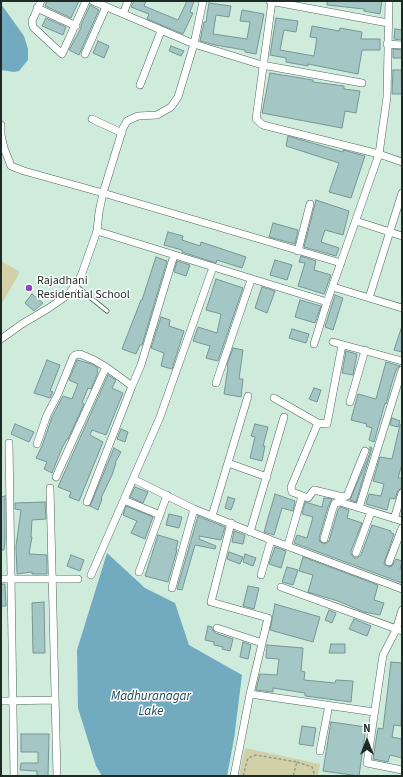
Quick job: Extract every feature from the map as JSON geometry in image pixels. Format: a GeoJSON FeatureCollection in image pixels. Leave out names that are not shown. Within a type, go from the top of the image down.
{"type":"FeatureCollection","features":[{"type":"Feature","properties":{"kind":"street"},"geometry":{"type":"LineString","coordinates":[[76,26],[39,5],[32,20],[33,26],[62,54],[76,26],[86,1]]}},
{"type":"Feature","properties":{"kind":"street"},"geometry":{"type":"LineString","coordinates":[[94,1],[194,44],[262,65],[362,83]]}},
{"type":"Feature","properties":{"kind":"street"},"geometry":{"type":"LineString","coordinates":[[123,14],[128,1]]}},
{"type":"Feature","properties":{"kind":"street"},"geometry":{"type":"LineString","coordinates":[[1,339],[69,294],[81,276],[96,231],[103,192],[127,121],[138,116],[158,115],[171,107],[178,97],[194,44],[203,1]]}},
{"type":"Feature","properties":{"kind":"street"},"geometry":{"type":"LineString","coordinates":[[388,23],[271,1],[256,119],[263,125],[379,154],[402,162]]}},
{"type":"Feature","properties":{"kind":"street"},"geometry":{"type":"LineString","coordinates":[[314,344],[327,302],[379,154],[387,97],[389,1]]}},
{"type":"Feature","properties":{"kind":"street"},"geometry":{"type":"LineString","coordinates":[[84,54],[106,7]]}},
{"type":"Feature","properties":{"kind":"street"},"geometry":{"type":"LineString","coordinates":[[140,85],[161,30]]}},
{"type":"Feature","properties":{"kind":"street"},"geometry":{"type":"LineString","coordinates":[[387,44],[402,45]]}},
{"type":"Feature","properties":{"kind":"street"},"geometry":{"type":"LineString","coordinates":[[92,119],[122,133]]}},
{"type":"Feature","properties":{"kind":"street"},"geometry":{"type":"LineString","coordinates":[[1,125],[1,135],[4,148],[11,166],[24,171],[103,192],[341,264]]}},
{"type":"Feature","properties":{"kind":"street"},"geometry":{"type":"LineString","coordinates":[[369,298],[402,193]]}},
{"type":"Feature","properties":{"kind":"street"},"geometry":{"type":"LineString","coordinates":[[298,250],[310,204]]}},
{"type":"Feature","properties":{"kind":"street"},"geometry":{"type":"LineString","coordinates":[[356,221],[402,236]]}},
{"type":"Feature","properties":{"kind":"street"},"geometry":{"type":"LineString","coordinates":[[96,231],[251,280],[327,302]]}},
{"type":"Feature","properties":{"kind":"street"},"geometry":{"type":"LineString","coordinates":[[87,502],[141,365],[174,255]]}},
{"type":"Feature","properties":{"kind":"street"},"geometry":{"type":"LineString","coordinates":[[91,575],[160,417],[213,267]]}},
{"type":"Feature","properties":{"kind":"street"},"geometry":{"type":"LineString","coordinates":[[216,383],[251,280]]}},
{"type":"Feature","properties":{"kind":"street"},"geometry":{"type":"LineString","coordinates":[[333,287],[402,308]]}},
{"type":"Feature","properties":{"kind":"street"},"geometry":{"type":"LineString","coordinates":[[333,342],[402,361]]}},
{"type":"Feature","properties":{"kind":"street"},"geometry":{"type":"LineString","coordinates":[[274,398],[318,423],[327,424],[342,345]]}},
{"type":"Feature","properties":{"kind":"street"},"geometry":{"type":"LineString","coordinates":[[350,402],[365,350]]}},
{"type":"Feature","properties":{"kind":"street"},"geometry":{"type":"LineString","coordinates":[[37,444],[47,415],[75,355],[80,354],[94,360],[132,386]]}},
{"type":"Feature","properties":{"kind":"street"},"geometry":{"type":"LineString","coordinates":[[56,477],[106,367]]}},
{"type":"Feature","properties":{"kind":"street"},"geometry":{"type":"LineString","coordinates":[[359,508],[402,370]]}},
{"type":"Feature","properties":{"kind":"street"},"geometry":{"type":"LineString","coordinates":[[212,516],[248,396]]}},
{"type":"Feature","properties":{"kind":"street"},"geometry":{"type":"LineString","coordinates":[[250,532],[284,417]]}},
{"type":"Feature","properties":{"kind":"street"},"geometry":{"type":"LineString","coordinates":[[318,423],[291,488],[292,492],[308,498],[314,490],[343,497],[347,496],[365,451]]}},
{"type":"Feature","properties":{"kind":"street"},"geometry":{"type":"LineString","coordinates":[[9,443],[14,776]]}},
{"type":"Feature","properties":{"kind":"street"},"geometry":{"type":"LineString","coordinates":[[228,463],[266,476]]}},
{"type":"Feature","properties":{"kind":"street"},"geometry":{"type":"LineString","coordinates":[[133,479],[194,509],[250,532],[402,589]]}},
{"type":"Feature","properties":{"kind":"street"},"geometry":{"type":"LineString","coordinates":[[50,488],[57,776]]}},
{"type":"Feature","properties":{"kind":"street"},"geometry":{"type":"LineString","coordinates":[[394,519],[402,493]]}},
{"type":"Feature","properties":{"kind":"street"},"geometry":{"type":"LineString","coordinates":[[140,572],[167,496]]}},
{"type":"Feature","properties":{"kind":"street"},"geometry":{"type":"LineString","coordinates":[[288,546],[302,496]]}},
{"type":"Feature","properties":{"kind":"street"},"geometry":{"type":"LineString","coordinates":[[124,500],[160,515]]}},
{"type":"Feature","properties":{"kind":"street"},"geometry":{"type":"LineString","coordinates":[[324,539],[335,503],[340,502],[402,521]]}},
{"type":"Feature","properties":{"kind":"street"},"geometry":{"type":"LineString","coordinates":[[172,588],[194,509]]}},
{"type":"Feature","properties":{"kind":"street"},"geometry":{"type":"LineString","coordinates":[[356,553],[371,512]]}},
{"type":"Feature","properties":{"kind":"street"},"geometry":{"type":"LineString","coordinates":[[231,523],[211,602],[268,618],[250,694],[234,776]]}},
{"type":"Feature","properties":{"kind":"street"},"geometry":{"type":"LineString","coordinates":[[390,562],[402,528]]}},
{"type":"Feature","properties":{"kind":"street"},"geometry":{"type":"LineString","coordinates":[[261,575],[271,540]]}},
{"type":"Feature","properties":{"kind":"street"},"geometry":{"type":"LineString","coordinates":[[1,579],[78,579]]}},
{"type":"Feature","properties":{"kind":"street"},"geometry":{"type":"LineString","coordinates":[[281,587],[399,630]]}},
{"type":"Feature","properties":{"kind":"street"},"geometry":{"type":"LineString","coordinates":[[398,772],[367,763],[383,655],[399,630],[402,610]]}},
{"type":"Feature","properties":{"kind":"street"},"geometry":{"type":"LineString","coordinates":[[217,628],[262,643]]}},
{"type":"Feature","properties":{"kind":"street"},"geometry":{"type":"LineString","coordinates":[[250,694],[374,712]]}},
{"type":"Feature","properties":{"kind":"street"},"geometry":{"type":"LineString","coordinates":[[1,700],[55,700]]}},
{"type":"Feature","properties":{"kind":"street"},"geometry":{"type":"LineString","coordinates":[[320,751],[329,705]]}},
{"type":"Feature","properties":{"kind":"lane"},"geometry":{"type":"LineString","coordinates":[[75,285],[107,311]]}},
{"type":"Feature","properties":{"kind":"path"},"geometry":{"type":"LineString","coordinates":[[243,776],[247,760],[253,755],[297,762],[312,767],[315,776]]}},
{"type":"Feature","properties":{"kind":"path"},"geometry":{"type":"LineString","coordinates":[[293,776],[297,762]]}},
{"type":"Feature","properties":{"kind":"shaded area"},"geometry":{"type":"Polygon","coordinates":[[[1,261],[20,272],[1,305],[1,261]]]}},
{"type":"Feature","properties":{"kind":"shaded area"},"geometry":{"type":"Polygon","coordinates":[[[245,748],[320,764],[318,776],[239,776],[245,748]]]}},
{"type":"Feature","properties":{"kind":"water"},"geometry":{"type":"Polygon","coordinates":[[[1,4],[24,36],[28,49],[28,60],[19,71],[14,72],[1,70],[1,4]]]}},
{"type":"Feature","properties":{"kind":"water","name":"Madhuranagar Lake"},"geometry":{"type":"Polygon","coordinates":[[[107,553],[145,588],[175,603],[189,645],[242,675],[234,739],[227,776],[102,776],[96,766],[78,708],[77,650],[107,553]]]}},
{"type":"Feature","properties":{"kind":"building"},"geometry":{"type":"Polygon","coordinates":[[[47,1],[79,1],[71,18],[45,6],[47,1]]]}},
{"type":"Feature","properties":{"kind":"building"},"geometry":{"type":"Polygon","coordinates":[[[134,1],[146,1],[144,6],[178,20],[187,1],[194,1],[190,12],[193,13],[183,34],[147,19],[149,14],[131,7],[134,1]]]}},
{"type":"Feature","properties":{"kind":"building"},"geometry":{"type":"Polygon","coordinates":[[[327,1],[382,1],[380,14],[364,11],[364,9],[327,5],[327,1]]]}},
{"type":"Feature","properties":{"kind":"building"},"geometry":{"type":"Polygon","coordinates":[[[209,3],[231,6],[229,17],[216,15],[213,34],[247,39],[250,22],[240,21],[242,10],[264,14],[256,54],[245,52],[245,50],[200,41],[204,22],[206,22],[209,3]]]}},
{"type":"Feature","properties":{"kind":"building"},"geometry":{"type":"Polygon","coordinates":[[[90,5],[99,10],[79,55],[69,50],[81,28],[90,5]]]}},
{"type":"Feature","properties":{"kind":"building"},"geometry":{"type":"Polygon","coordinates":[[[46,18],[66,27],[63,35],[42,26],[46,18]]]}},
{"type":"Feature","properties":{"kind":"building"},"geometry":{"type":"Polygon","coordinates":[[[276,18],[298,21],[296,32],[284,30],[280,50],[314,56],[317,38],[310,37],[312,26],[339,31],[340,28],[362,32],[361,39],[380,39],[380,50],[362,50],[358,74],[308,64],[308,66],[286,62],[286,58],[270,55],[276,18]]]}},
{"type":"Feature","properties":{"kind":"building"},"geometry":{"type":"Polygon","coordinates":[[[395,29],[402,30],[402,40],[394,39],[395,29]]]}},
{"type":"Feature","properties":{"kind":"building"},"geometry":{"type":"Polygon","coordinates":[[[98,41],[109,46],[104,58],[93,53],[98,41]]]}},
{"type":"Feature","properties":{"kind":"building"},"geometry":{"type":"Polygon","coordinates":[[[171,46],[184,51],[181,56],[169,51],[171,46]]]}},
{"type":"Feature","properties":{"kind":"building"},"geometry":{"type":"Polygon","coordinates":[[[393,49],[402,50],[402,58],[393,58],[393,49]]]}},
{"type":"Feature","properties":{"kind":"building"},"geometry":{"type":"Polygon","coordinates":[[[393,70],[402,70],[402,94],[392,94],[393,70]]]}},
{"type":"Feature","properties":{"kind":"building"},"geometry":{"type":"Polygon","coordinates":[[[270,73],[313,80],[313,82],[344,86],[344,89],[360,91],[356,113],[345,111],[342,128],[262,113],[270,73]]]}},
{"type":"Feature","properties":{"kind":"building"},"geometry":{"type":"Polygon","coordinates":[[[288,136],[343,152],[343,150],[365,156],[351,198],[329,192],[339,163],[286,146],[288,136]]]}},
{"type":"Feature","properties":{"kind":"building"},"geometry":{"type":"Polygon","coordinates":[[[316,200],[349,211],[343,235],[325,230],[321,242],[339,248],[336,256],[304,247],[316,200]]]}},
{"type":"Feature","properties":{"kind":"building"},"geometry":{"type":"Polygon","coordinates":[[[273,223],[298,230],[295,244],[269,237],[273,223]]]}},
{"type":"Feature","properties":{"kind":"building"},"geometry":{"type":"Polygon","coordinates":[[[168,232],[183,236],[182,240],[200,246],[201,242],[246,257],[242,268],[217,260],[216,263],[164,245],[168,232]]]}},
{"type":"Feature","properties":{"kind":"building"},"geometry":{"type":"Polygon","coordinates":[[[301,256],[316,261],[314,270],[331,275],[324,294],[298,286],[305,263],[299,262],[301,256]]]}},
{"type":"Feature","properties":{"kind":"building"},"geometry":{"type":"Polygon","coordinates":[[[156,257],[167,261],[142,345],[140,345],[136,354],[122,349],[142,300],[156,257]]]}},
{"type":"Feature","properties":{"kind":"building"},"geometry":{"type":"Polygon","coordinates":[[[275,260],[292,265],[287,280],[270,275],[275,260]]]}},
{"type":"Feature","properties":{"kind":"building"},"geometry":{"type":"Polygon","coordinates":[[[177,261],[190,265],[186,276],[174,272],[177,261]]]}},
{"type":"Feature","properties":{"kind":"building"},"geometry":{"type":"Polygon","coordinates":[[[216,279],[243,288],[218,361],[206,358],[210,346],[193,341],[198,327],[217,333],[221,314],[206,310],[216,279]]]}},
{"type":"Feature","properties":{"kind":"building"},"geometry":{"type":"Polygon","coordinates":[[[262,287],[275,291],[267,313],[255,308],[262,287]]]}},
{"type":"Feature","properties":{"kind":"building"},"geometry":{"type":"Polygon","coordinates":[[[32,294],[43,303],[34,311],[25,303],[32,294]]]}},
{"type":"Feature","properties":{"kind":"building"},"geometry":{"type":"Polygon","coordinates":[[[335,295],[343,298],[333,330],[325,327],[335,295]]]}},
{"type":"Feature","properties":{"kind":"building"},"geometry":{"type":"Polygon","coordinates":[[[300,300],[321,306],[315,323],[295,317],[300,300]]]}},
{"type":"Feature","properties":{"kind":"building"},"geometry":{"type":"Polygon","coordinates":[[[161,317],[170,320],[169,326],[184,331],[172,369],[161,366],[164,353],[151,348],[161,317]]]}},
{"type":"Feature","properties":{"kind":"building"},"geometry":{"type":"Polygon","coordinates":[[[292,329],[309,334],[306,343],[289,338],[292,329]]]}},
{"type":"Feature","properties":{"kind":"building"},"geometry":{"type":"Polygon","coordinates":[[[402,329],[402,352],[394,350],[402,329]]]}},
{"type":"Feature","properties":{"kind":"building"},"geometry":{"type":"Polygon","coordinates":[[[233,348],[243,350],[239,379],[243,379],[241,397],[224,394],[228,367],[227,365],[233,348]]]}},
{"type":"Feature","properties":{"kind":"building"},"geometry":{"type":"Polygon","coordinates":[[[346,351],[357,354],[353,375],[342,373],[346,351]]]}},
{"type":"Feature","properties":{"kind":"building"},"geometry":{"type":"Polygon","coordinates":[[[47,360],[60,365],[50,391],[53,392],[50,398],[34,393],[47,360]]]}},
{"type":"Feature","properties":{"kind":"building"},"geometry":{"type":"Polygon","coordinates":[[[77,360],[92,364],[98,368],[98,372],[91,389],[88,388],[82,403],[84,404],[68,439],[62,448],[52,473],[44,469],[47,462],[36,458],[42,446],[52,417],[63,396],[72,399],[78,384],[69,380],[77,360]]]}},
{"type":"Feature","properties":{"kind":"building"},"geometry":{"type":"Polygon","coordinates":[[[386,362],[400,366],[397,368],[393,379],[374,442],[369,440],[372,428],[366,426],[367,424],[351,420],[358,394],[376,399],[386,362]]]}},
{"type":"Feature","properties":{"kind":"building"},"geometry":{"type":"Polygon","coordinates":[[[108,375],[116,380],[112,388],[123,393],[106,435],[92,430],[90,435],[103,442],[79,501],[69,497],[71,492],[58,487],[108,375]]]}},
{"type":"Feature","properties":{"kind":"building"},"geometry":{"type":"Polygon","coordinates":[[[314,388],[321,390],[317,402],[309,399],[314,388]]]}},
{"type":"Feature","properties":{"kind":"building"},"geometry":{"type":"Polygon","coordinates":[[[392,418],[400,421],[398,427],[390,425],[392,418]]]}},
{"type":"Feature","properties":{"kind":"building"},"geometry":{"type":"Polygon","coordinates":[[[15,424],[34,432],[29,442],[11,434],[15,424]]]}},
{"type":"Feature","properties":{"kind":"building"},"geometry":{"type":"Polygon","coordinates":[[[255,424],[268,427],[263,446],[265,446],[262,461],[250,458],[255,437],[251,436],[255,424]]]}},
{"type":"Feature","properties":{"kind":"building"},"geometry":{"type":"Polygon","coordinates":[[[400,425],[402,425],[402,464],[398,478],[402,478],[402,488],[398,490],[395,499],[390,498],[387,510],[366,504],[369,494],[381,496],[384,484],[373,481],[380,457],[392,459],[400,425]]]}},
{"type":"Feature","properties":{"kind":"building"},"geometry":{"type":"Polygon","coordinates":[[[121,429],[128,432],[125,442],[117,439],[121,429]]]}},
{"type":"Feature","properties":{"kind":"building"},"geometry":{"type":"Polygon","coordinates":[[[370,447],[372,448],[356,502],[350,500],[370,453],[370,447]]]}},
{"type":"Feature","properties":{"kind":"building"},"geometry":{"type":"Polygon","coordinates":[[[114,448],[121,452],[101,498],[102,499],[98,510],[90,506],[114,448]]]}},
{"type":"Feature","properties":{"kind":"building"},"geometry":{"type":"Polygon","coordinates":[[[135,487],[148,492],[143,503],[130,497],[135,487]]]}},
{"type":"Feature","properties":{"kind":"building"},"geometry":{"type":"Polygon","coordinates":[[[275,494],[295,501],[293,511],[282,508],[274,535],[264,532],[275,494]]]}},
{"type":"Feature","properties":{"kind":"building"},"geometry":{"type":"Polygon","coordinates":[[[5,496],[5,542],[4,550],[1,550],[1,497],[5,496]]]}},
{"type":"Feature","properties":{"kind":"building"},"geometry":{"type":"Polygon","coordinates":[[[228,497],[235,499],[231,510],[225,508],[228,497]]]}},
{"type":"Feature","properties":{"kind":"building"},"geometry":{"type":"Polygon","coordinates":[[[324,498],[332,499],[328,507],[319,538],[320,542],[325,544],[329,541],[340,507],[349,510],[347,518],[362,523],[351,551],[354,558],[361,555],[372,525],[391,531],[391,533],[394,534],[384,563],[389,567],[392,566],[396,559],[402,561],[400,569],[402,570],[402,583],[294,543],[297,535],[307,538],[313,517],[302,514],[305,502],[322,507],[324,498]]]}},
{"type":"Feature","properties":{"kind":"building"},"geometry":{"type":"Polygon","coordinates":[[[45,502],[46,519],[32,520],[32,537],[29,554],[47,555],[47,574],[32,574],[32,572],[17,574],[16,546],[21,510],[15,509],[15,503],[45,502]]]}},
{"type":"Feature","properties":{"kind":"building"},"geometry":{"type":"Polygon","coordinates":[[[126,506],[153,517],[145,539],[131,533],[137,521],[123,515],[126,506]]]}},
{"type":"Feature","properties":{"kind":"building"},"geometry":{"type":"Polygon","coordinates":[[[169,514],[182,517],[179,528],[166,525],[169,514]]]}},
{"type":"Feature","properties":{"kind":"building"},"geometry":{"type":"Polygon","coordinates":[[[198,516],[225,527],[221,540],[199,536],[199,539],[216,546],[215,549],[195,545],[182,590],[177,589],[198,516]]]}},
{"type":"Feature","properties":{"kind":"building"},"geometry":{"type":"Polygon","coordinates":[[[234,531],[245,535],[243,544],[232,542],[234,531]]]}},
{"type":"Feature","properties":{"kind":"building"},"geometry":{"type":"Polygon","coordinates":[[[158,535],[178,541],[168,582],[145,576],[158,535]]]}},
{"type":"Feature","properties":{"kind":"building"},"geometry":{"type":"Polygon","coordinates":[[[275,547],[286,551],[281,568],[269,564],[275,547]]]}},
{"type":"Feature","properties":{"kind":"building"},"geometry":{"type":"Polygon","coordinates":[[[229,552],[243,557],[240,564],[227,559],[229,552]]]}},
{"type":"Feature","properties":{"kind":"building"},"geometry":{"type":"Polygon","coordinates":[[[245,554],[256,558],[253,566],[243,562],[245,554]]]}},
{"type":"Feature","properties":{"kind":"building"},"geometry":{"type":"Polygon","coordinates":[[[71,555],[84,560],[80,571],[67,566],[71,555]]]}},
{"type":"Feature","properties":{"kind":"building"},"geometry":{"type":"Polygon","coordinates":[[[303,557],[378,585],[374,600],[384,603],[380,615],[364,612],[338,601],[308,592],[313,575],[299,571],[303,557]]]}},
{"type":"Feature","properties":{"kind":"building"},"geometry":{"type":"Polygon","coordinates":[[[287,567],[298,570],[293,585],[282,582],[287,567]]]}},
{"type":"Feature","properties":{"kind":"building"},"geometry":{"type":"Polygon","coordinates":[[[1,584],[5,584],[6,606],[1,606],[1,584]]]}},
{"type":"Feature","properties":{"kind":"building"},"geometry":{"type":"Polygon","coordinates":[[[248,586],[259,588],[254,609],[243,606],[248,586]]]}},
{"type":"Feature","properties":{"kind":"building"},"geometry":{"type":"Polygon","coordinates":[[[44,602],[45,653],[33,653],[32,603],[44,602]]]}},
{"type":"Feature","properties":{"kind":"building"},"geometry":{"type":"Polygon","coordinates":[[[275,604],[320,617],[313,642],[270,630],[275,604]]]}},
{"type":"Feature","properties":{"kind":"building"},"geometry":{"type":"Polygon","coordinates":[[[329,610],[336,613],[332,623],[325,620],[329,610]]]}},
{"type":"Feature","properties":{"kind":"building"},"geometry":{"type":"Polygon","coordinates":[[[354,619],[371,626],[367,636],[349,629],[354,619]]]}},
{"type":"Feature","properties":{"kind":"building"},"geometry":{"type":"Polygon","coordinates":[[[208,626],[212,627],[215,633],[233,639],[230,651],[222,649],[223,647],[214,645],[214,642],[205,640],[208,626]]]}},
{"type":"Feature","properties":{"kind":"building"},"geometry":{"type":"Polygon","coordinates":[[[243,642],[251,645],[248,659],[240,657],[243,642]]]}},
{"type":"Feature","properties":{"kind":"building"},"geometry":{"type":"Polygon","coordinates":[[[331,644],[345,644],[345,653],[329,653],[331,644]]]}},
{"type":"Feature","properties":{"kind":"building"},"geometry":{"type":"Polygon","coordinates":[[[267,645],[303,648],[301,671],[305,672],[304,680],[335,683],[336,680],[353,681],[351,702],[305,696],[305,693],[273,688],[273,692],[256,690],[260,674],[277,675],[279,659],[266,658],[267,645]]]}},
{"type":"Feature","properties":{"kind":"building"},"geometry":{"type":"Polygon","coordinates":[[[391,662],[402,663],[401,726],[394,725],[392,737],[402,739],[402,758],[390,755],[388,762],[373,759],[378,728],[383,729],[391,662]]]}},
{"type":"Feature","properties":{"kind":"building"},"geometry":{"type":"Polygon","coordinates":[[[331,722],[366,727],[359,776],[323,771],[331,722]]]}},
{"type":"Feature","properties":{"kind":"building"},"geometry":{"type":"Polygon","coordinates":[[[302,726],[316,728],[313,746],[299,744],[302,726]]]}},
{"type":"Feature","properties":{"kind":"building"},"geometry":{"type":"Polygon","coordinates":[[[21,734],[49,734],[48,776],[37,776],[37,771],[20,770],[21,763],[38,763],[38,752],[21,752],[21,734]]]}},
{"type":"Feature","properties":{"kind":"place","name":"Rajadhani Residential School"},"geometry":{"type":"Point","coordinates":[29,288]}}]}
